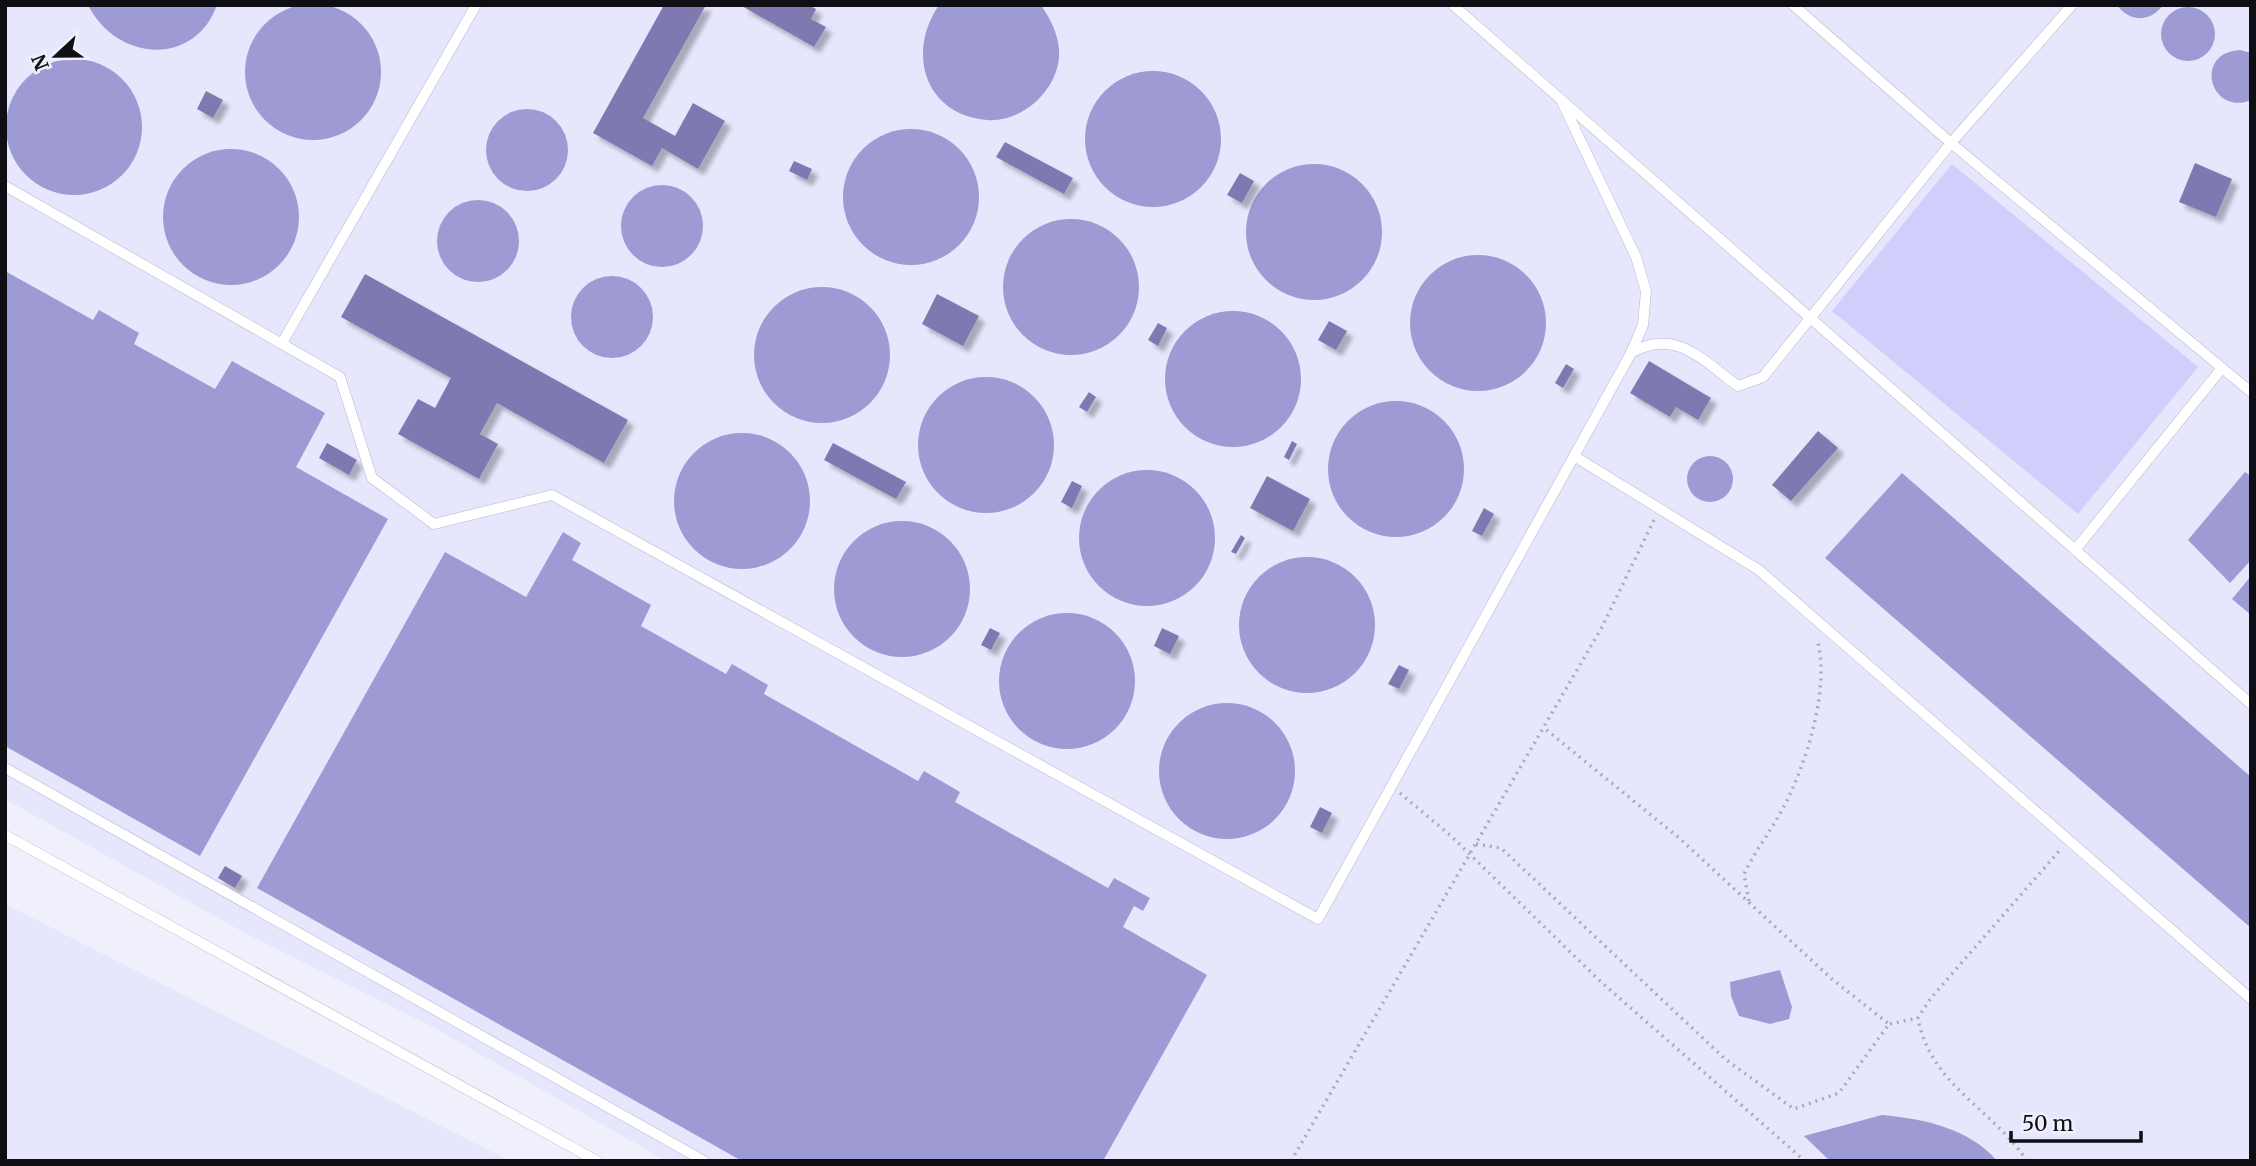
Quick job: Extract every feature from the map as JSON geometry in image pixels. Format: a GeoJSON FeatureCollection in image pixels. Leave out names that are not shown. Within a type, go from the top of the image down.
{"type":"FeatureCollection","features":[{"type":"Feature","properties":{"kind":"lane"},"geometry":{"type":"LineString","coordinates":[[282,343],[476,5]]}},
{"type":"Feature","properties":{"kind":"lane"},"geometry":{"type":"LineString","coordinates":[[1453,5],[2251,704]]}},
{"type":"Feature","properties":{"kind":"lane"},"geometry":{"type":"LineString","coordinates":[[1793,5],[1951,143],[2251,392]]}},
{"type":"Feature","properties":{"kind":"lane"},"geometry":{"type":"LineString","coordinates":[[1630,354],[1646,344],[1663,341],[1689,351],[1738,386],[1763,377],[1951,143],[2071,5]]}},
{"type":"Feature","properties":{"kind":"lane"},"geometry":{"type":"LineString","coordinates":[[5,186],[340,377],[372,478],[434,524],[552,495],[1318,919],[1630,354],[1643,325],[1646,292],[1636,257],[1562,102]]}},
{"type":"Feature","properties":{"kind":"lane"},"geometry":{"type":"LineString","coordinates":[[2075,550],[2222,368]]}},
{"type":"Feature","properties":{"kind":"lane"},"geometry":{"type":"LineString","coordinates":[[1574,456],[1759,570],[2251,999]]}},
{"type":"Feature","properties":{"kind":"lane"},"geometry":{"type":"LineString","coordinates":[[5,768],[705,1161]]}},
{"type":"Feature","properties":{"kind":"lane"},"geometry":{"type":"LineString","coordinates":[[5,835],[597,1161]]}},
{"type":"Feature","properties":{"kind":"path"},"geometry":{"type":"LineString","coordinates":[[1291,1161],[1602,626],[1660,509]]}},
{"type":"Feature","properties":{"kind":"path"},"geometry":{"type":"LineString","coordinates":[[1749,903],[1744,874],[1783,808],[1805,753],[1819,699],[1820,649],[1817,637]]}},
{"type":"Feature","properties":{"kind":"path"},"geometry":{"type":"LineString","coordinates":[[1544,728],[1668,828],[1833,980],[1889,1024]]}},
{"type":"Feature","properties":{"kind":"path"},"geometry":{"type":"LineString","coordinates":[[1392,786],[1470,855],[1600,981],[1805,1161]]}},
{"type":"Feature","properties":{"kind":"path"},"geometry":{"type":"LineString","coordinates":[[2028,1161],[1941,1071],[1923,1043],[1918,1018],[1930,999],[2069,840]]}},
{"type":"Feature","properties":{"kind":"path"},"geometry":{"type":"LineString","coordinates":[[1476,844],[1501,848],[1725,1059],[1794,1109],[1839,1093],[1889,1024],[1918,1018]]}},
{"type":"Feature","properties":{"kind":"shaded area"},"geometry":{"type":"Polygon","coordinates":[[[313,4],[339,9],[361,24],[376,46],[381,72],[376,98],[361,120],[339,135],[313,140],[287,135],[265,120],[250,98],[245,72],[250,46],[265,24],[287,9],[313,4]]]}},
{"type":"Feature","properties":{"kind":"shaded area"},"geometry":{"type":"Polygon","coordinates":[[[5,5],[2251,5],[2251,576],[2232,598],[2251,615],[2251,1161],[666,1161],[433,1027],[245,933],[5,799],[5,5]]]}},
{"type":"Feature","properties":{"kind":"shaded area"},"geometry":{"type":"Polygon","coordinates":[[[88,5],[217,5],[206,25],[191,39],[173,47],[154,50],[135,46],[117,37],[101,24],[88,5]]]}},
{"type":"Feature","properties":{"kind":"shaded area"},"geometry":{"type":"Polygon","coordinates":[[[939,5],[1041,5],[1053,26],[1059,49],[1054,76],[1038,100],[1027,109],[1001,119],[987,120],[966,116],[949,107],[936,94],[927,79],[923,61],[929,24],[939,5]]]}},
{"type":"Feature","properties":{"kind":"shaded area"},"geometry":{"type":"Polygon","coordinates":[[[2117,5],[2163,5],[2152,15],[2140,18],[2127,15],[2117,5]]]}},
{"type":"Feature","properties":{"kind":"shaded area"},"geometry":{"type":"Polygon","coordinates":[[[2188,7],[2207,15],[2215,34],[2207,53],[2188,61],[2169,53],[2161,34],[2169,15],[2188,7]]]}},
{"type":"Feature","properties":{"kind":"shaded area"},"geometry":{"type":"Polygon","coordinates":[[[2240,50],[2251,53],[2251,100],[2237,103],[2226,100],[2217,92],[2212,82],[2212,72],[2216,61],[2225,54],[2240,50]]]}},
{"type":"Feature","properties":{"kind":"shaded area"},"geometry":{"type":"Polygon","coordinates":[[[74,59],[100,64],[122,79],[137,101],[142,127],[137,153],[122,175],[100,190],[74,195],[48,190],[26,175],[11,153],[6,127],[11,101],[26,79],[48,64],[74,59]]]}},
{"type":"Feature","properties":{"kind":"shaded area"},"geometry":{"type":"Polygon","coordinates":[[[1153,71],[1179,76],[1201,91],[1216,113],[1221,139],[1216,165],[1201,187],[1179,202],[1153,207],[1127,202],[1105,187],[1090,165],[1085,139],[1090,113],[1105,91],[1127,76],[1153,71]]]}},
{"type":"Feature","properties":{"kind":"shaded area"},"geometry":{"type":"Polygon","coordinates":[[[519,109],[535,109],[550,116],[561,127],[568,142],[565,166],[556,179],[535,191],[519,191],[504,184],[493,173],[486,158],[486,142],[493,127],[504,116],[519,109]]]}},
{"type":"Feature","properties":{"kind":"shaded area"},"geometry":{"type":"Polygon","coordinates":[[[911,129],[937,134],[959,149],[974,171],[979,197],[974,223],[959,245],[937,260],[911,265],[885,260],[863,245],[848,223],[843,197],[848,171],[863,149],[885,134],[911,129]]]}},
{"type":"Feature","properties":{"kind":"shaded area"},"geometry":{"type":"Polygon","coordinates":[[[231,149],[257,154],[279,169],[294,191],[299,217],[294,243],[279,265],[257,280],[231,285],[205,280],[183,265],[168,243],[163,217],[168,191],[183,169],[205,154],[231,149]]]}},
{"type":"Feature","properties":{"kind":"shaded area"},"geometry":{"type":"Polygon","coordinates":[[[1314,164],[1340,169],[1362,184],[1377,206],[1382,232],[1377,258],[1362,280],[1340,295],[1314,300],[1288,295],[1266,280],[1251,258],[1246,232],[1251,206],[1266,184],[1288,169],[1314,164]]]}},
{"type":"Feature","properties":{"kind":"shaded area"},"geometry":{"type":"Polygon","coordinates":[[[1952,164],[2198,367],[2078,514],[1832,311],[1952,164]]]}},
{"type":"Feature","properties":{"kind":"shaded area"},"geometry":{"type":"Polygon","coordinates":[[[654,185],[670,185],[685,192],[696,203],[703,218],[700,242],[691,255],[670,267],[654,267],[639,260],[628,249],[621,234],[621,218],[628,203],[639,192],[654,185]]]}},
{"type":"Feature","properties":{"kind":"shaded area"},"geometry":{"type":"Polygon","coordinates":[[[470,200],[486,200],[501,207],[512,218],[519,233],[516,257],[507,270],[486,282],[470,282],[455,275],[444,264],[437,249],[437,233],[444,218],[455,207],[470,200]]]}},
{"type":"Feature","properties":{"kind":"shaded area"},"geometry":{"type":"Polygon","coordinates":[[[1071,219],[1097,224],[1119,239],[1134,261],[1139,287],[1134,313],[1119,335],[1097,350],[1071,355],[1045,350],[1023,335],[1008,313],[1003,287],[1008,261],[1023,239],[1045,224],[1071,219]]]}},
{"type":"Feature","properties":{"kind":"shaded area"},"geometry":{"type":"Polygon","coordinates":[[[1478,255],[1504,260],[1526,275],[1541,297],[1546,323],[1541,349],[1526,371],[1504,386],[1478,391],[1452,386],[1430,371],[1415,349],[1410,323],[1415,297],[1430,275],[1452,260],[1478,255]]]}},
{"type":"Feature","properties":{"kind":"shaded area"},"geometry":{"type":"Polygon","coordinates":[[[5,271],[93,320],[99,310],[139,333],[134,344],[215,389],[232,361],[325,413],[296,467],[388,519],[200,856],[5,746],[5,271]]]}},
{"type":"Feature","properties":{"kind":"shaded area"},"geometry":{"type":"Polygon","coordinates":[[[604,276],[620,276],[635,283],[646,294],[653,309],[650,333],[641,346],[620,358],[604,358],[589,351],[578,340],[571,325],[571,309],[578,294],[589,283],[604,276]]]}},
{"type":"Feature","properties":{"kind":"shaded area"},"geometry":{"type":"Polygon","coordinates":[[[822,287],[848,292],[870,307],[885,329],[890,355],[885,381],[870,403],[848,418],[822,423],[796,418],[774,403],[759,381],[754,355],[759,329],[774,307],[796,292],[822,287]]]}},
{"type":"Feature","properties":{"kind":"shaded area"},"geometry":{"type":"Polygon","coordinates":[[[1233,311],[1259,316],[1281,331],[1296,353],[1301,379],[1296,405],[1281,427],[1259,442],[1233,447],[1207,442],[1185,427],[1170,405],[1165,379],[1170,353],[1185,331],[1207,316],[1233,311]]]}},
{"type":"Feature","properties":{"kind":"shaded area"},"geometry":{"type":"Polygon","coordinates":[[[986,377],[1012,382],[1034,397],[1049,419],[1054,445],[1049,471],[1034,493],[1012,508],[986,513],[960,508],[938,493],[923,471],[918,445],[923,419],[938,397],[960,382],[986,377]]]}},
{"type":"Feature","properties":{"kind":"shaded area"},"geometry":{"type":"Polygon","coordinates":[[[1396,401],[1422,406],[1444,421],[1459,443],[1464,469],[1459,495],[1444,517],[1422,532],[1396,537],[1370,532],[1348,517],[1333,495],[1328,469],[1333,443],[1348,421],[1370,406],[1396,401]]]}},
{"type":"Feature","properties":{"kind":"shaded area"},"geometry":{"type":"Polygon","coordinates":[[[742,433],[768,438],[790,453],[805,475],[810,501],[805,527],[790,549],[768,564],[742,569],[716,564],[694,549],[679,527],[674,501],[679,475],[694,453],[716,438],[742,433]]]}},
{"type":"Feature","properties":{"kind":"shaded area"},"geometry":{"type":"Polygon","coordinates":[[[1710,456],[1726,463],[1733,479],[1726,495],[1710,502],[1694,495],[1687,479],[1694,463],[1710,456]]]}},
{"type":"Feature","properties":{"kind":"shaded area"},"geometry":{"type":"Polygon","coordinates":[[[1147,470],[1173,475],[1195,490],[1210,512],[1215,538],[1210,564],[1195,586],[1173,601],[1147,606],[1121,601],[1099,586],[1084,564],[1079,538],[1084,512],[1099,490],[1121,475],[1147,470]]]}},
{"type":"Feature","properties":{"kind":"shaded area"},"geometry":{"type":"Polygon","coordinates":[[[2245,472],[2251,476],[2251,560],[2230,583],[2188,540],[2245,472]]]}},
{"type":"Feature","properties":{"kind":"shaded area"},"geometry":{"type":"Polygon","coordinates":[[[1902,473],[2251,777],[2251,928],[1825,558],[1902,473]]]}},
{"type":"Feature","properties":{"kind":"shaded area"},"geometry":{"type":"Polygon","coordinates":[[[902,521],[928,526],[950,541],[965,563],[970,589],[965,615],[950,637],[928,652],[902,657],[876,652],[854,637],[839,615],[834,589],[839,563],[854,541],[876,526],[902,521]]]}},
{"type":"Feature","properties":{"kind":"shaded area"},"geometry":{"type":"Polygon","coordinates":[[[563,532],[581,543],[572,560],[651,605],[641,626],[726,674],[732,664],[768,685],[764,694],[918,781],[924,771],[960,792],[955,802],[1108,888],[1114,878],[1150,898],[1143,911],[1134,906],[1123,927],[1207,975],[1103,1161],[742,1161],[257,888],[445,552],[526,597],[563,532]]]}},
{"type":"Feature","properties":{"kind":"shaded area"},"geometry":{"type":"Polygon","coordinates":[[[1307,557],[1333,562],[1355,577],[1370,599],[1375,625],[1370,651],[1355,673],[1333,688],[1307,693],[1281,688],[1259,673],[1244,651],[1239,625],[1244,599],[1259,577],[1281,562],[1307,557]]]}},
{"type":"Feature","properties":{"kind":"shaded area"},"geometry":{"type":"Polygon","coordinates":[[[2251,576],[2251,615],[2232,599],[2251,576]]]}},
{"type":"Feature","properties":{"kind":"shaded area"},"geometry":{"type":"Polygon","coordinates":[[[1067,613],[1093,618],[1115,633],[1130,655],[1135,681],[1130,707],[1115,729],[1093,744],[1067,749],[1041,744],[1019,729],[1004,707],[999,681],[1004,655],[1019,633],[1041,618],[1067,613]]]}},
{"type":"Feature","properties":{"kind":"shaded area"},"geometry":{"type":"Polygon","coordinates":[[[1227,703],[1253,708],[1275,723],[1290,745],[1295,771],[1290,797],[1275,819],[1253,834],[1227,839],[1201,834],[1179,819],[1164,797],[1159,771],[1164,745],[1179,723],[1201,708],[1227,703]]]}},
{"type":"Feature","properties":{"kind":"shaded area"},"geometry":{"type":"Polygon","coordinates":[[[5,904],[510,1161],[5,1161],[5,904]]]}},
{"type":"Feature","properties":{"kind":"shaded area"},"geometry":{"type":"Polygon","coordinates":[[[1780,970],[1792,1007],[1789,1019],[1770,1024],[1739,1016],[1731,996],[1730,982],[1780,970]]]}},
{"type":"Feature","properties":{"kind":"shaded area"},"geometry":{"type":"Polygon","coordinates":[[[1882,1115],[1945,1127],[1973,1140],[1997,1161],[1830,1161],[1804,1136],[1882,1115]]]}},
{"type":"Feature","properties":{"kind":"building"},"geometry":{"type":"Polygon","coordinates":[[[664,5],[706,5],[643,118],[675,136],[693,103],[725,121],[698,169],[662,148],[652,166],[593,133],[664,5]]]}},
{"type":"Feature","properties":{"kind":"building"},"geometry":{"type":"Polygon","coordinates":[[[740,5],[809,5],[816,9],[811,19],[826,27],[814,47],[740,5]]]}},
{"type":"Feature","properties":{"kind":"building"},"geometry":{"type":"Polygon","coordinates":[[[206,91],[223,100],[213,118],[197,109],[206,91]]]}},
{"type":"Feature","properties":{"kind":"building"},"geometry":{"type":"Polygon","coordinates":[[[1005,142],[1073,178],[1064,194],[996,157],[1005,142]]]}},
{"type":"Feature","properties":{"kind":"building"},"geometry":{"type":"Polygon","coordinates":[[[794,161],[812,169],[807,180],[789,171],[794,161]]]}},
{"type":"Feature","properties":{"kind":"building"},"geometry":{"type":"Polygon","coordinates":[[[2195,163],[2232,179],[2216,217],[2179,202],[2195,163]]]}},
{"type":"Feature","properties":{"kind":"building"},"geometry":{"type":"Polygon","coordinates":[[[1240,173],[1254,181],[1242,203],[1227,195],[1240,173]]]}},
{"type":"Feature","properties":{"kind":"building"},"geometry":{"type":"Polygon","coordinates":[[[365,274],[628,420],[604,463],[497,403],[480,434],[498,444],[479,479],[398,434],[418,399],[435,408],[451,378],[341,317],[365,274]]]}},
{"type":"Feature","properties":{"kind":"building"},"geometry":{"type":"Polygon","coordinates":[[[937,294],[979,316],[963,346],[922,324],[937,294]]]}},
{"type":"Feature","properties":{"kind":"building"},"geometry":{"type":"Polygon","coordinates":[[[1329,321],[1347,331],[1336,350],[1318,340],[1329,321]]]}},
{"type":"Feature","properties":{"kind":"building"},"geometry":{"type":"Polygon","coordinates":[[[1158,323],[1167,328],[1158,346],[1148,340],[1158,323]]]}},
{"type":"Feature","properties":{"kind":"building"},"geometry":{"type":"Polygon","coordinates":[[[1649,361],[1711,398],[1698,420],[1676,407],[1670,417],[1630,393],[1649,361]]]}},
{"type":"Feature","properties":{"kind":"building"},"geometry":{"type":"Polygon","coordinates":[[[1566,364],[1574,369],[1563,388],[1555,383],[1566,364]]]}},
{"type":"Feature","properties":{"kind":"building"},"geometry":{"type":"Polygon","coordinates":[[[1089,392],[1096,397],[1087,412],[1079,407],[1089,392]]]}},
{"type":"Feature","properties":{"kind":"building"},"geometry":{"type":"Polygon","coordinates":[[[1818,431],[1838,448],[1791,501],[1772,485],[1818,431]]]}},
{"type":"Feature","properties":{"kind":"building"},"geometry":{"type":"Polygon","coordinates":[[[1292,441],[1297,444],[1289,460],[1284,457],[1292,441]]]}},
{"type":"Feature","properties":{"kind":"building"},"geometry":{"type":"Polygon","coordinates":[[[327,443],[357,460],[349,475],[319,458],[327,443]]]}},
{"type":"Feature","properties":{"kind":"building"},"geometry":{"type":"Polygon","coordinates":[[[833,443],[906,482],[896,499],[824,460],[833,443]]]}},
{"type":"Feature","properties":{"kind":"building"},"geometry":{"type":"Polygon","coordinates":[[[1267,476],[1310,499],[1293,531],[1250,508],[1267,476]]]}},
{"type":"Feature","properties":{"kind":"building"},"geometry":{"type":"Polygon","coordinates":[[[1072,481],[1082,486],[1072,508],[1061,502],[1072,481]]]}},
{"type":"Feature","properties":{"kind":"building"},"geometry":{"type":"Polygon","coordinates":[[[1484,508],[1494,514],[1482,536],[1472,531],[1484,508]]]}},
{"type":"Feature","properties":{"kind":"building"},"geometry":{"type":"Polygon","coordinates":[[[1241,535],[1245,538],[1236,554],[1231,552],[1241,535]]]}},
{"type":"Feature","properties":{"kind":"building"},"geometry":{"type":"Polygon","coordinates":[[[990,628],[1000,633],[991,650],[981,645],[990,628]]]}},
{"type":"Feature","properties":{"kind":"building"},"geometry":{"type":"Polygon","coordinates":[[[1162,628],[1179,636],[1170,654],[1154,646],[1162,628]]]}},
{"type":"Feature","properties":{"kind":"building"},"geometry":{"type":"Polygon","coordinates":[[[1399,665],[1409,670],[1399,689],[1388,684],[1399,665]]]}},
{"type":"Feature","properties":{"kind":"building"},"geometry":{"type":"Polygon","coordinates":[[[1320,807],[1332,813],[1322,833],[1310,827],[1320,807]]]}},
{"type":"Feature","properties":{"kind":"building"},"geometry":{"type":"Polygon","coordinates":[[[225,866],[242,876],[235,888],[218,878],[225,866]]]}}]}
